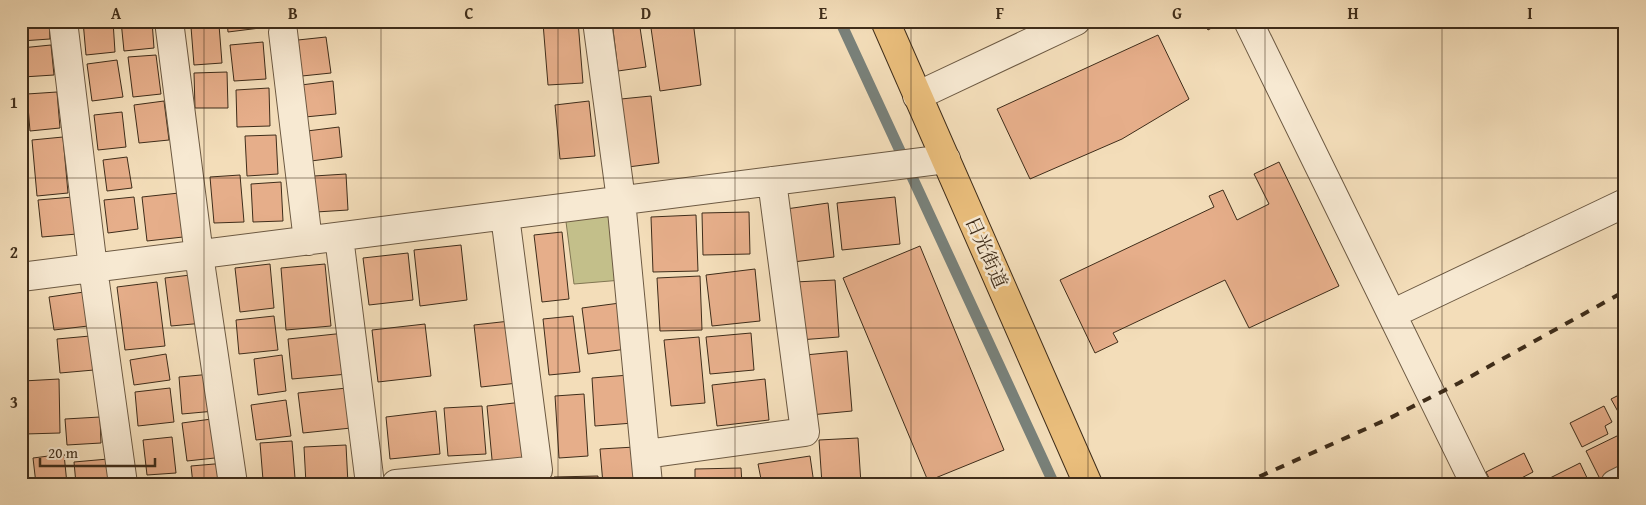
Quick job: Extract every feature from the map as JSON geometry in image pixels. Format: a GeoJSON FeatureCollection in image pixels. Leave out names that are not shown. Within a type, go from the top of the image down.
{"type":"FeatureCollection","features":[{"type":"Feature","properties":{"kind":"highway","name":"日光街道"},"geometry":{"type":"LineString","coordinates":[[885,21],[1088,484]]}},
{"type":"Feature","properties":{"kind":"street"},"geometry":{"type":"LineString","coordinates":[[63,21],[93,268],[123,484]]}},
{"type":"Feature","properties":{"kind":"street"},"geometry":{"type":"LineString","coordinates":[[169,21],[199,255],[233,484]]}},
{"type":"Feature","properties":{"kind":"street"},"geometry":{"type":"LineString","coordinates":[[597,21],[621,200],[648,484]]}},
{"type":"Feature","properties":{"kind":"street"},"geometry":{"type":"LineString","coordinates":[[918,96],[1076,21]]}},
{"type":"Feature","properties":{"kind":"street"},"geometry":{"type":"LineString","coordinates":[[1248,21],[1474,484]]}},
{"type":"Feature","properties":{"kind":"street"},"geometry":{"type":"LineString","coordinates":[[283,32],[308,241]]}},
{"type":"Feature","properties":{"kind":"street"},"geometry":{"type":"LineString","coordinates":[[21,277],[946,159]]}},
{"type":"Feature","properties":{"kind":"street"},"geometry":{"type":"LineString","coordinates":[[646,454],[805,432],[772,181]]}},
{"type":"Feature","properties":{"kind":"street"},"geometry":{"type":"LineString","coordinates":[[1392,314],[1625,203]]}},
{"type":"Feature","properties":{"kind":"street"},"geometry":{"type":"LineString","coordinates":[[396,484],[538,470],[505,216]]}},
{"type":"Feature","properties":{"kind":"street"},"geometry":{"type":"LineString","coordinates":[[339,237],[370,484]]}},
{"type":"Feature","properties":{"kind":"street"},"geometry":{"type":"LineString","coordinates":[[1615,484],[1625,479]]}},
{"type":"Feature","properties":{"kind":"shaded area"},"geometry":{"type":"Polygon","coordinates":[[[613,208],[622,280],[574,284],[565,214],[613,208]]]}},
{"type":"Feature","properties":{"kind":"building"},"geometry":{"type":"Polygon","coordinates":[[[21,21],[49,21],[50,39],[21,41],[21,21]]]}},
{"type":"Feature","properties":{"kind":"building"},"geometry":{"type":"Polygon","coordinates":[[[83,21],[113,21],[115,52],[86,55],[83,21]]]}},
{"type":"Feature","properties":{"kind":"building"},"geometry":{"type":"Polygon","coordinates":[[[121,21],[152,21],[154,48],[124,51],[121,21]]]}},
{"type":"Feature","properties":{"kind":"building"},"geometry":{"type":"Polygon","coordinates":[[[227,21],[259,21],[260,28],[228,32],[227,21]]]}},
{"type":"Feature","properties":{"kind":"building"},"geometry":{"type":"Polygon","coordinates":[[[289,21],[320,21],[290,25],[289,21]]]}},
{"type":"Feature","properties":{"kind":"building"},"geometry":{"type":"Polygon","coordinates":[[[578,21],[583,83],[548,85],[543,23],[578,21]]]}},
{"type":"Feature","properties":{"kind":"building"},"geometry":{"type":"Polygon","coordinates":[[[612,21],[639,21],[646,67],[618,71],[612,21]]]}},
{"type":"Feature","properties":{"kind":"building"},"geometry":{"type":"Polygon","coordinates":[[[650,21],[693,21],[701,85],[660,91],[650,21]]]}},
{"type":"Feature","properties":{"kind":"building"},"geometry":{"type":"Polygon","coordinates":[[[1203,21],[1215,21],[1217,25],[1208,30],[1203,21]]]}},
{"type":"Feature","properties":{"kind":"building"},"geometry":{"type":"Polygon","coordinates":[[[219,25],[222,63],[194,65],[191,27],[219,25]]]}},
{"type":"Feature","properties":{"kind":"building"},"geometry":{"type":"Polygon","coordinates":[[[1158,35],[1189,99],[1122,139],[1030,179],[997,109],[1158,35]]]}},
{"type":"Feature","properties":{"kind":"building"},"geometry":{"type":"Polygon","coordinates":[[[326,37],[331,73],[302,76],[298,40],[326,37]]]}},
{"type":"Feature","properties":{"kind":"building"},"geometry":{"type":"Polygon","coordinates":[[[263,42],[266,79],[234,81],[230,45],[263,42]]]}},
{"type":"Feature","properties":{"kind":"building"},"geometry":{"type":"Polygon","coordinates":[[[51,45],[54,75],[23,77],[21,48],[51,45]]]}},
{"type":"Feature","properties":{"kind":"building"},"geometry":{"type":"Polygon","coordinates":[[[156,55],[161,94],[133,97],[128,57],[156,55]]]}},
{"type":"Feature","properties":{"kind":"building"},"geometry":{"type":"Polygon","coordinates":[[[117,60],[123,97],[92,101],[87,64],[117,60]]]}},
{"type":"Feature","properties":{"kind":"building"},"geometry":{"type":"Polygon","coordinates":[[[227,72],[228,108],[195,108],[194,73],[227,72]]]}},
{"type":"Feature","properties":{"kind":"building"},"geometry":{"type":"Polygon","coordinates":[[[333,81],[336,114],[305,117],[301,85],[333,81]]]}},
{"type":"Feature","properties":{"kind":"building"},"geometry":{"type":"Polygon","coordinates":[[[269,88],[270,126],[237,127],[236,90],[269,88]]]}},
{"type":"Feature","properties":{"kind":"building"},"geometry":{"type":"Polygon","coordinates":[[[57,92],[60,128],[30,131],[27,94],[57,92]]]}},
{"type":"Feature","properties":{"kind":"building"},"geometry":{"type":"Polygon","coordinates":[[[651,96],[659,163],[628,167],[621,99],[651,96]]]}},
{"type":"Feature","properties":{"kind":"building"},"geometry":{"type":"Polygon","coordinates":[[[164,101],[169,140],[139,143],[134,105],[164,101]]]}},
{"type":"Feature","properties":{"kind":"building"},"geometry":{"type":"Polygon","coordinates":[[[589,101],[595,156],[560,159],[555,105],[589,101]]]}},
{"type":"Feature","properties":{"kind":"building"},"geometry":{"type":"Polygon","coordinates":[[[122,112],[126,147],[98,150],[94,115],[122,112]]]}},
{"type":"Feature","properties":{"kind":"building"},"geometry":{"type":"Polygon","coordinates":[[[339,127],[342,157],[311,161],[307,131],[339,127]]]}},
{"type":"Feature","properties":{"kind":"building"},"geometry":{"type":"Polygon","coordinates":[[[276,135],[278,174],[247,176],[245,136],[276,135]]]}},
{"type":"Feature","properties":{"kind":"building"},"geometry":{"type":"Polygon","coordinates":[[[63,137],[68,193],[37,196],[32,140],[63,137]]]}},
{"type":"Feature","properties":{"kind":"building"},"geometry":{"type":"Polygon","coordinates":[[[21,144],[24,170],[21,170],[21,144]]]}},
{"type":"Feature","properties":{"kind":"building"},"geometry":{"type":"Polygon","coordinates":[[[127,157],[132,188],[107,191],[103,160],[127,157]]]}},
{"type":"Feature","properties":{"kind":"building"},"geometry":{"type":"Polygon","coordinates":[[[1279,162],[1339,286],[1249,328],[1225,280],[1113,333],[1118,342],[1095,353],[1060,280],[1214,207],[1209,196],[1223,190],[1237,220],[1269,204],[1254,174],[1279,162]]]}},
{"type":"Feature","properties":{"kind":"building"},"geometry":{"type":"Polygon","coordinates":[[[346,174],[348,210],[316,212],[314,176],[346,174]]]}},
{"type":"Feature","properties":{"kind":"building"},"geometry":{"type":"Polygon","coordinates":[[[240,175],[244,222],[214,223],[210,177],[240,175]]]}},
{"type":"Feature","properties":{"kind":"building"},"geometry":{"type":"Polygon","coordinates":[[[27,177],[28,207],[21,208],[21,178],[27,177]]]}},
{"type":"Feature","properties":{"kind":"building"},"geometry":{"type":"Polygon","coordinates":[[[281,182],[283,221],[253,222],[251,184],[281,182]]]}},
{"type":"Feature","properties":{"kind":"building"},"geometry":{"type":"Polygon","coordinates":[[[179,193],[183,237],[147,241],[142,197],[179,193]]]}},
{"type":"Feature","properties":{"kind":"building"},"geometry":{"type":"Polygon","coordinates":[[[73,197],[77,234],[42,237],[38,200],[73,197]]]}},
{"type":"Feature","properties":{"kind":"building"},"geometry":{"type":"Polygon","coordinates":[[[134,197],[138,229],[108,233],[104,200],[134,197]]]}},
{"type":"Feature","properties":{"kind":"building"},"geometry":{"type":"Polygon","coordinates":[[[895,197],[900,244],[842,250],[837,203],[895,197]]]}},
{"type":"Feature","properties":{"kind":"building"},"geometry":{"type":"Polygon","coordinates":[[[828,203],[834,257],[793,262],[786,209],[828,203]]]}},
{"type":"Feature","properties":{"kind":"building"},"geometry":{"type":"Polygon","coordinates":[[[749,212],[750,254],[703,255],[702,213],[749,212]]]}},
{"type":"Feature","properties":{"kind":"building"},"geometry":{"type":"Polygon","coordinates":[[[696,215],[698,271],[653,272],[651,217],[696,215]]]}},
{"type":"Feature","properties":{"kind":"building"},"geometry":{"type":"Polygon","coordinates":[[[562,232],[569,299],[542,302],[534,235],[562,232]]]}},
{"type":"Feature","properties":{"kind":"building"},"geometry":{"type":"Polygon","coordinates":[[[461,245],[467,300],[420,306],[414,250],[461,245]]]}},
{"type":"Feature","properties":{"kind":"building"},"geometry":{"type":"Polygon","coordinates":[[[920,246],[1004,450],[928,481],[843,278],[920,246]]]}},
{"type":"Feature","properties":{"kind":"building"},"geometry":{"type":"Polygon","coordinates":[[[408,253],[413,300],[369,305],[363,258],[408,253]]]}},
{"type":"Feature","properties":{"kind":"building"},"geometry":{"type":"Polygon","coordinates":[[[270,264],[274,308],[240,312],[235,268],[270,264]]]}},
{"type":"Feature","properties":{"kind":"building"},"geometry":{"type":"Polygon","coordinates":[[[325,264],[331,326],[286,330],[281,268],[325,264]]]}},
{"type":"Feature","properties":{"kind":"building"},"geometry":{"type":"Polygon","coordinates":[[[755,269],[760,321],[712,326],[706,275],[755,269]]]}},
{"type":"Feature","properties":{"kind":"building"},"geometry":{"type":"Polygon","coordinates":[[[199,274],[204,323],[171,326],[165,278],[199,274]]]}},
{"type":"Feature","properties":{"kind":"building"},"geometry":{"type":"Polygon","coordinates":[[[700,276],[702,330],[660,331],[657,278],[700,276]]]}},
{"type":"Feature","properties":{"kind":"building"},"geometry":{"type":"Polygon","coordinates":[[[835,280],[839,337],[799,340],[795,282],[835,280]]]}},
{"type":"Feature","properties":{"kind":"building"},"geometry":{"type":"Polygon","coordinates":[[[157,282],[165,346],[125,350],[117,287],[157,282]]]}},
{"type":"Feature","properties":{"kind":"building"},"geometry":{"type":"Polygon","coordinates":[[[84,292],[88,326],[54,330],[49,297],[84,292]]]}},
{"type":"Feature","properties":{"kind":"building"},"geometry":{"type":"Polygon","coordinates":[[[620,303],[627,349],[588,354],[582,308],[620,303]]]}},
{"type":"Feature","properties":{"kind":"building"},"geometry":{"type":"Polygon","coordinates":[[[274,316],[278,350],[239,354],[236,320],[274,316]]]}},
{"type":"Feature","properties":{"kind":"building"},"geometry":{"type":"Polygon","coordinates":[[[573,316],[580,372],[549,375],[543,319],[573,316]]]}},
{"type":"Feature","properties":{"kind":"building"},"geometry":{"type":"Polygon","coordinates":[[[510,321],[518,383],[481,387],[474,325],[510,321]]]}},
{"type":"Feature","properties":{"kind":"building"},"geometry":{"type":"Polygon","coordinates":[[[425,324],[431,376],[378,382],[372,330],[425,324]]]}},
{"type":"Feature","properties":{"kind":"building"},"geometry":{"type":"Polygon","coordinates":[[[345,333],[348,374],[292,379],[288,339],[345,333]]]}},
{"type":"Feature","properties":{"kind":"building"},"geometry":{"type":"Polygon","coordinates":[[[751,333],[754,370],[710,374],[706,337],[751,333]]]}},
{"type":"Feature","properties":{"kind":"building"},"geometry":{"type":"Polygon","coordinates":[[[90,336],[94,370],[60,373],[57,339],[90,336]]]}},
{"type":"Feature","properties":{"kind":"building"},"geometry":{"type":"Polygon","coordinates":[[[699,337],[705,403],[671,406],[664,340],[699,337]]]}},
{"type":"Feature","properties":{"kind":"building"},"geometry":{"type":"Polygon","coordinates":[[[847,351],[852,411],[810,415],[805,355],[847,351]]]}},
{"type":"Feature","properties":{"kind":"building"},"geometry":{"type":"Polygon","coordinates":[[[166,354],[170,380],[134,385],[130,360],[166,354]]]}},
{"type":"Feature","properties":{"kind":"building"},"geometry":{"type":"Polygon","coordinates":[[[282,355],[286,391],[258,395],[254,359],[282,355]]]}},
{"type":"Feature","properties":{"kind":"building"},"geometry":{"type":"Polygon","coordinates":[[[212,374],[215,411],[182,414],[179,377],[212,374]]]}},
{"type":"Feature","properties":{"kind":"building"},"geometry":{"type":"Polygon","coordinates":[[[629,375],[633,423],[595,426],[592,378],[629,375]]]}},
{"type":"Feature","properties":{"kind":"building"},"geometry":{"type":"Polygon","coordinates":[[[59,379],[60,433],[25,434],[23,381],[59,379]]]}},
{"type":"Feature","properties":{"kind":"building"},"geometry":{"type":"Polygon","coordinates":[[[765,379],[769,420],[717,426],[712,385],[765,379]]]}},
{"type":"Feature","properties":{"kind":"building"},"geometry":{"type":"Polygon","coordinates":[[[170,388],[174,422],[138,426],[135,392],[170,388]]]}},
{"type":"Feature","properties":{"kind":"building"},"geometry":{"type":"Polygon","coordinates":[[[347,388],[351,428],[303,433],[298,393],[347,388]]]}},
{"type":"Feature","properties":{"kind":"building"},"geometry":{"type":"Polygon","coordinates":[[[1625,392],[1625,415],[1621,417],[1611,399],[1625,392]]]}},
{"type":"Feature","properties":{"kind":"building"},"geometry":{"type":"Polygon","coordinates":[[[584,394],[588,456],[559,458],[555,396],[584,394]]]}},
{"type":"Feature","properties":{"kind":"building"},"geometry":{"type":"Polygon","coordinates":[[[286,400],[291,436],[256,440],[251,405],[286,400]]]}},
{"type":"Feature","properties":{"kind":"building"},"geometry":{"type":"Polygon","coordinates":[[[523,402],[529,466],[493,470],[487,406],[523,402]]]}},
{"type":"Feature","properties":{"kind":"building"},"geometry":{"type":"Polygon","coordinates":[[[482,406],[486,454],[448,456],[444,408],[482,406]]]}},
{"type":"Feature","properties":{"kind":"building"},"geometry":{"type":"Polygon","coordinates":[[[1604,406],[1612,422],[1605,426],[1608,434],[1582,447],[1570,423],[1604,406]]]}},
{"type":"Feature","properties":{"kind":"building"},"geometry":{"type":"Polygon","coordinates":[[[436,411],[440,454],[390,459],[386,417],[436,411]]]}},
{"type":"Feature","properties":{"kind":"building"},"geometry":{"type":"Polygon","coordinates":[[[100,417],[101,443],[67,445],[65,419],[100,417]]]}},
{"type":"Feature","properties":{"kind":"building"},"geometry":{"type":"Polygon","coordinates":[[[219,418],[224,457],[187,461],[182,423],[219,418]]]}},
{"type":"Feature","properties":{"kind":"building"},"geometry":{"type":"Polygon","coordinates":[[[1619,435],[1625,447],[1625,467],[1600,479],[1586,451],[1619,435]]]}},
{"type":"Feature","properties":{"kind":"building"},"geometry":{"type":"Polygon","coordinates":[[[172,437],[176,473],[147,475],[143,440],[172,437]]]}},
{"type":"Feature","properties":{"kind":"building"},"geometry":{"type":"Polygon","coordinates":[[[858,438],[861,484],[822,484],[819,440],[858,438]]]}},
{"type":"Feature","properties":{"kind":"building"},"geometry":{"type":"Polygon","coordinates":[[[292,441],[295,478],[263,480],[260,443],[292,441]]]}},
{"type":"Feature","properties":{"kind":"building"},"geometry":{"type":"Polygon","coordinates":[[[346,445],[348,484],[306,484],[304,447],[346,445]]]}},
{"type":"Feature","properties":{"kind":"building"},"geometry":{"type":"Polygon","coordinates":[[[635,447],[637,484],[603,484],[600,449],[635,447]]]}},
{"type":"Feature","properties":{"kind":"building"},"geometry":{"type":"Polygon","coordinates":[[[1524,453],[1533,472],[1510,484],[1492,484],[1486,472],[1524,453]]]}},
{"type":"Feature","properties":{"kind":"building"},"geometry":{"type":"Polygon","coordinates":[[[64,454],[67,484],[36,484],[33,458],[64,454]]]}},
{"type":"Feature","properties":{"kind":"building"},"geometry":{"type":"Polygon","coordinates":[[[810,456],[814,484],[762,484],[758,464],[810,456]]]}},
{"type":"Feature","properties":{"kind":"building"},"geometry":{"type":"Polygon","coordinates":[[[108,459],[109,484],[76,484],[74,462],[108,459]]]}},
{"type":"Feature","properties":{"kind":"building"},"geometry":{"type":"Polygon","coordinates":[[[226,463],[228,484],[193,484],[191,466],[226,463]]]}},
{"type":"Feature","properties":{"kind":"building"},"geometry":{"type":"Polygon","coordinates":[[[1580,463],[1589,482],[1585,484],[1545,484],[1544,481],[1580,463]]]}},
{"type":"Feature","properties":{"kind":"building"},"geometry":{"type":"Polygon","coordinates":[[[741,468],[742,484],[695,484],[695,469],[741,468]]]}},
{"type":"Feature","properties":{"kind":"building"},"geometry":{"type":"Polygon","coordinates":[[[598,476],[598,484],[554,484],[554,477],[598,476]]]}},
{"type":"Feature","properties":{"kind":"building"},"geometry":{"type":"Polygon","coordinates":[[[1536,479],[1538,484],[1525,484],[1536,479]]]}},
{"type":"Feature","properties":{"kind":"waterway"},"geometry":{"type":"LineString","coordinates":[[840,21],[1054,484]]}},
{"type":"Feature","properties":{"kind":"railway"},"geometry":{"type":"LineString","coordinates":[[1243,484],[1390,418],[1459,383],[1625,291]]}}]}
